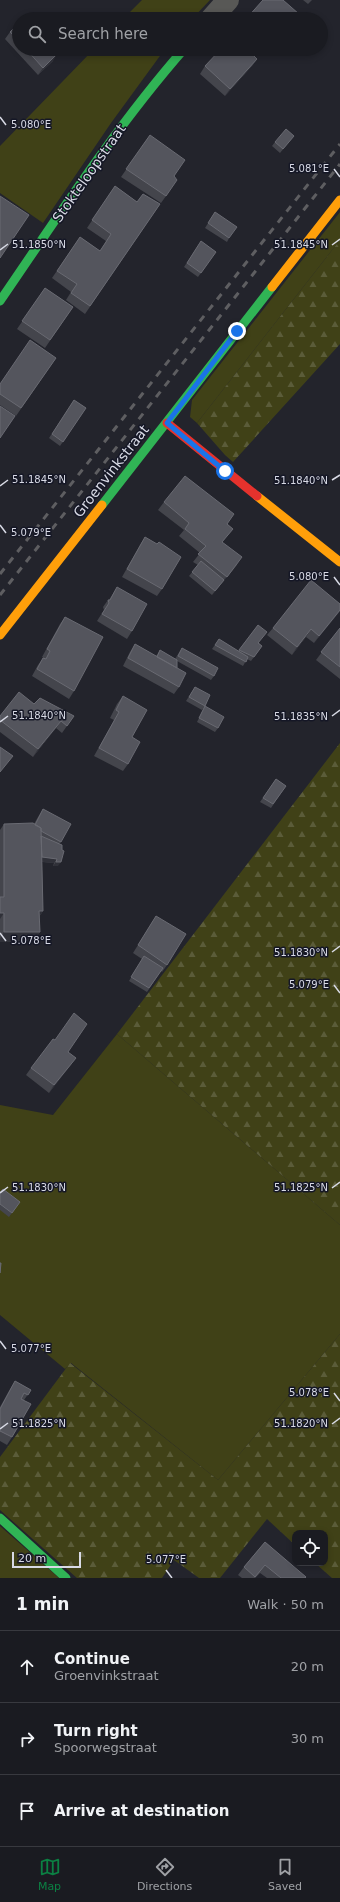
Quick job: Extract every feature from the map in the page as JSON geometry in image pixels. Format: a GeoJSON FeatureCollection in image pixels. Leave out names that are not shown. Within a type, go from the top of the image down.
{"type":"FeatureCollection","features":[{"type":"Feature","properties":{"kind":"street"},"geometry":{"type":"LineString","coordinates":[[217,12],[228,0]]}},
{"type":"Feature","properties":{"kind":"street","name":"Stokteloopstraat"},"geometry":{"type":"LineString","coordinates":[[0,301],[111,140],[153,83],[178,56]]}},
{"type":"Feature","properties":{"kind":"street"},"geometry":{"type":"LineString","coordinates":[[167,423],[340,200]]}},
{"type":"Feature","properties":{"kind":"street","name":"Groenvinkstraat"},"geometry":{"type":"LineString","coordinates":[[0,636],[167,423],[340,562]]}},
{"type":"Feature","properties":{"kind":"street"},"geometry":{"type":"LineString","coordinates":[[0,1518],[66,1578]]}},
{"type":"Feature","properties":{"kind":"green space"},"geometry":{"type":"Polygon","coordinates":[[[142,0],[210,0],[199,12],[130,12],[142,0]]]}},
{"type":"Feature","properties":{"kind":"green space"},"geometry":{"type":"Polygon","coordinates":[[[87,56],[160,56],[111,123],[43,223],[0,193],[0,146],[87,56]]]}},
{"type":"Feature","properties":{"kind":"green space"},"geometry":{"type":"Polygon","coordinates":[[[340,212],[340,240],[197,423],[190,417],[192,400],[340,212]]]}},
{"type":"Feature","properties":{"kind":"green space"},"geometry":{"type":"Polygon","coordinates":[[[340,240],[340,344],[233,462],[197,423],[340,240]]]}},
{"type":"Feature","properties":{"kind":"green space"},"geometry":{"type":"Polygon","coordinates":[[[340,743],[340,1225],[117,1034],[340,743]]]}},
{"type":"Feature","properties":{"kind":"green space"},"geometry":{"type":"Polygon","coordinates":[[[117,1034],[340,1225],[340,1334],[218,1480],[71,1363],[65,1369],[0,1315],[0,1105],[53,1115],[117,1034]]]}},
{"type":"Feature","properties":{"kind":"green space"},"geometry":{"type":"Polygon","coordinates":[[[340,1334],[340,1578],[332,1578],[318,1566],[328,1566],[328,1530],[292,1530],[292,1542],[267,1519],[220,1578],[199,1578],[174,1560],[162,1578],[77,1578],[0,1510],[0,1457],[70,1363],[218,1480],[340,1334]]]}},
{"type":"Feature","properties":{"kind":"green space"},"geometry":{"type":"Polygon","coordinates":[[[0,1526],[59,1578],[0,1578],[0,1526]]]}},
{"type":"Feature","properties":{"kind":"building"},"geometry":{"type":"Polygon","coordinates":[[[263,0],[283,0],[297,12],[252,12],[263,0]]]}},
{"type":"Feature","properties":{"kind":"building"},"geometry":{"type":"Polygon","coordinates":[[[32,56],[55,56],[43,68],[32,56]]]}},
{"type":"Feature","properties":{"kind":"building"},"geometry":{"type":"Polygon","coordinates":[[[214,56],[254,56],[257,59],[230,89],[205,66],[214,56]]]}},
{"type":"Feature","properties":{"kind":"building"},"geometry":{"type":"Polygon","coordinates":[[[286,129],[294,136],[283,149],[275,142],[286,129]]]}},
{"type":"Feature","properties":{"kind":"building"},"geometry":{"type":"Polygon","coordinates":[[[150,135],[185,160],[174,176],[177,180],[166,196],[126,169],[150,135]]]}},
{"type":"Feature","properties":{"kind":"building"},"geometry":{"type":"Polygon","coordinates":[[[115,186],[137,202],[143,194],[160,204],[90,306],[71,293],[77,284],[57,271],[80,237],[100,251],[111,234],[92,220],[115,186]]]}},
{"type":"Feature","properties":{"kind":"building"},"geometry":{"type":"Polygon","coordinates":[[[0,196],[29,215],[0,258],[0,196]]]}},
{"type":"Feature","properties":{"kind":"building"},"geometry":{"type":"Polygon","coordinates":[[[215,212],[237,227],[229,238],[208,223],[215,212]]]}},
{"type":"Feature","properties":{"kind":"building"},"geometry":{"type":"Polygon","coordinates":[[[201,241],[216,252],[201,273],[187,263],[201,241]]]}},
{"type":"Feature","properties":{"kind":"building"},"geometry":{"type":"Polygon","coordinates":[[[45,288],[73,307],[50,340],[22,321],[45,288]]]}},
{"type":"Feature","properties":{"kind":"building"},"geometry":{"type":"Polygon","coordinates":[[[30,340],[56,358],[21,408],[0,394],[0,384],[30,340]]]}},
{"type":"Feature","properties":{"kind":"building"},"geometry":{"type":"Polygon","coordinates":[[[74,400],[86,408],[63,442],[52,434],[74,400]]]}},
{"type":"Feature","properties":{"kind":"building"},"geometry":{"type":"Polygon","coordinates":[[[0,406],[15,416],[0,438],[0,406]]]}},
{"type":"Feature","properties":{"kind":"building"},"geometry":{"type":"Polygon","coordinates":[[[185,476],[234,514],[227,524],[233,529],[222,542],[242,557],[227,577],[198,554],[206,546],[185,529],[189,523],[164,502],[185,476]]]}},
{"type":"Feature","properties":{"kind":"building"},"geometry":{"type":"Polygon","coordinates":[[[145,537],[157,544],[159,542],[181,557],[162,589],[127,569],[145,537]]]}},
{"type":"Feature","properties":{"kind":"building"},"geometry":{"type":"Polygon","coordinates":[[[201,561],[224,580],[215,591],[192,572],[201,561]]]}},
{"type":"Feature","properties":{"kind":"building"},"geometry":{"type":"Polygon","coordinates":[[[311,580],[340,604],[340,610],[319,636],[311,629],[297,647],[273,628],[311,580]]]}},
{"type":"Feature","properties":{"kind":"building"},"geometry":{"type":"Polygon","coordinates":[[[117,587],[147,604],[132,631],[102,614],[109,603],[108,600],[110,600],[117,587]]]}},
{"type":"Feature","properties":{"kind":"building"},"geometry":{"type":"Polygon","coordinates":[[[65,617],[103,637],[74,691],[37,669],[43,658],[46,659],[50,651],[47,649],[65,617]]]}},
{"type":"Feature","properties":{"kind":"building"},"geometry":{"type":"Polygon","coordinates":[[[258,625],[267,632],[258,643],[262,646],[254,657],[239,650],[258,625]]]}},
{"type":"Feature","properties":{"kind":"building"},"geometry":{"type":"Polygon","coordinates":[[[340,628],[340,667],[321,652],[340,628]]]}},
{"type":"Feature","properties":{"kind":"building"},"geometry":{"type":"Polygon","coordinates":[[[219,639],[248,657],[246,662],[215,645],[219,639]]]}},
{"type":"Feature","properties":{"kind":"building"},"geometry":{"type":"Polygon","coordinates":[[[135,644],[186,673],[179,687],[128,658],[135,644]]]}},
{"type":"Feature","properties":{"kind":"building"},"geometry":{"type":"Polygon","coordinates":[[[182,648],[218,668],[214,676],[178,656],[182,648]]]}},
{"type":"Feature","properties":{"kind":"building"},"geometry":{"type":"Polygon","coordinates":[[[160,650],[177,660],[177,668],[157,657],[160,650]]]}},
{"type":"Feature","properties":{"kind":"building"},"geometry":{"type":"Polygon","coordinates":[[[195,687],[210,695],[205,706],[189,697],[195,687]]]}},
{"type":"Feature","properties":{"kind":"building"},"geometry":{"type":"Polygon","coordinates":[[[19,692],[34,704],[40,698],[74,716],[67,726],[61,721],[38,749],[0,720],[0,716],[19,692]]]}},
{"type":"Feature","properties":{"kind":"building"},"geometry":{"type":"Polygon","coordinates":[[[123,696],[147,710],[132,737],[140,742],[128,764],[99,748],[119,712],[116,710],[123,696]]]}},
{"type":"Feature","properties":{"kind":"building"},"geometry":{"type":"Polygon","coordinates":[[[205,706],[224,717],[218,728],[199,718],[205,706]]]}},
{"type":"Feature","properties":{"kind":"building"},"geometry":{"type":"Polygon","coordinates":[[[0,747],[13,756],[0,772],[0,747]]]}},
{"type":"Feature","properties":{"kind":"building"},"geometry":{"type":"Polygon","coordinates":[[[276,779],[286,786],[273,804],[263,798],[276,779]]]}},
{"type":"Feature","properties":{"kind":"building"},"geometry":{"type":"Polygon","coordinates":[[[43,809],[71,824],[61,842],[41,831],[41,828],[35,825],[43,809]]]}},
{"type":"Feature","properties":{"kind":"building"},"geometry":{"type":"Polygon","coordinates":[[[33,823],[41,828],[43,911],[39,911],[40,932],[4,932],[4,913],[0,913],[0,897],[4,897],[4,824],[33,823]]]}},
{"type":"Feature","properties":{"kind":"building"},"geometry":{"type":"Polygon","coordinates":[[[41,836],[62,845],[62,850],[64,851],[61,862],[56,862],[57,859],[42,857],[41,836]]]}},
{"type":"Feature","properties":{"kind":"building"},"geometry":{"type":"Polygon","coordinates":[[[156,916],[186,934],[167,965],[138,945],[156,916]]]}},
{"type":"Feature","properties":{"kind":"building"},"geometry":{"type":"Polygon","coordinates":[[[144,956],[163,968],[149,988],[131,977],[144,956]]]}},
{"type":"Feature","properties":{"kind":"building"},"geometry":{"type":"Polygon","coordinates":[[[74,1013],[87,1024],[68,1052],[76,1058],[54,1085],[31,1068],[53,1039],[55,1040],[74,1013]]]}},
{"type":"Feature","properties":{"kind":"building"},"geometry":{"type":"Polygon","coordinates":[[[3,1189],[20,1202],[12,1213],[0,1204],[0,1192],[3,1189]]]}},
{"type":"Feature","properties":{"kind":"building"},"geometry":{"type":"Polygon","coordinates":[[[15,1381],[31,1390],[28,1395],[24,1393],[21,1399],[31,1404],[12,1437],[0,1431],[0,1409],[15,1381]]]}},
{"type":"Feature","properties":{"kind":"building"},"geometry":{"type":"Polygon","coordinates":[[[265,1542],[306,1577],[281,1578],[265,1565],[255,1577],[244,1567],[265,1542]]]}},
{"type":"Feature","properties":{"kind":"railway"},"geometry":{"type":"LineString","coordinates":[[0,574],[340,144]]}},
{"type":"Feature","properties":{"kind":"railway"},"geometry":{"type":"LineString","coordinates":[[0,595],[340,164]]}},
{"type":"Feature","properties":{"kind":"traffic: fast"},"geometry":{"type":"LineString","coordinates":[[0,301],[111,141],[178,56]]}},
{"type":"Feature","properties":{"kind":"traffic: fast"},"geometry":{"type":"LineString","coordinates":[[102,505],[272,287]]}},
{"type":"Feature","properties":{"kind":"traffic: fast"},"geometry":{"type":"LineString","coordinates":[[0,1518],[66,1578]]}},
{"type":"Feature","properties":{"kind":"traffic: slow"},"geometry":{"type":"LineString","coordinates":[[272,287],[340,200]]}},
{"type":"Feature","properties":{"kind":"traffic: slow"},"geometry":{"type":"LineString","coordinates":[[257,496],[340,562]]}},
{"type":"Feature","properties":{"kind":"traffic: slow"},"geometry":{"type":"LineString","coordinates":[[0,635],[102,505]]}},
{"type":"Feature","properties":{"kind":"traffic: jam"},"geometry":{"type":"LineString","coordinates":[[167,423],[257,496]]}},
{"type":"Feature","properties":{"kind":"route"},"geometry":{"type":"LineString","coordinates":[[225,471],[167,423],[237,331]]}}]}
